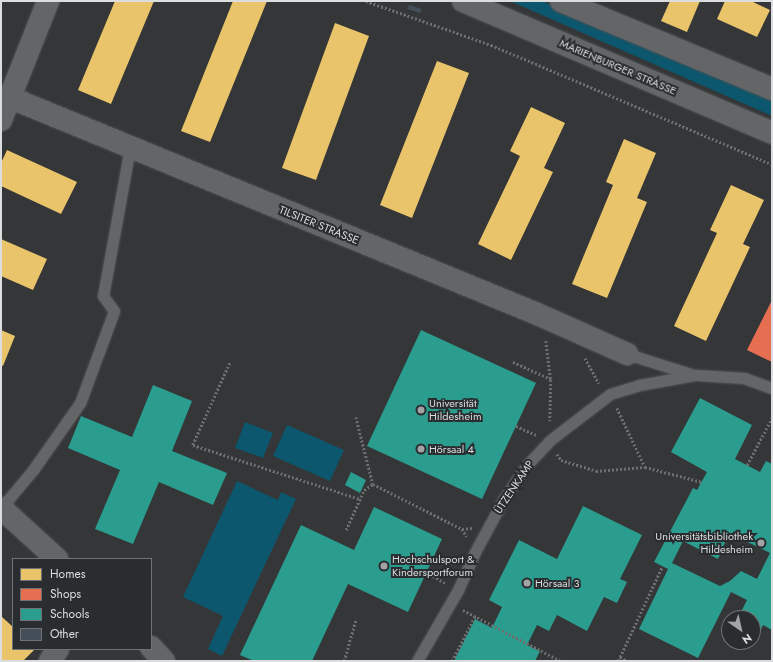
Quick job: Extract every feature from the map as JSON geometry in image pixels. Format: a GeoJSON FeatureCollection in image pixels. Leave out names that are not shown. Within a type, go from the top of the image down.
{"type":"FeatureCollection","features":[{"type":"Feature","properties":{"kind":"street"},"geometry":{"type":"LineString","coordinates":[[1,120],[11,98],[48,1]]}},
{"type":"Feature","properties":{"kind":"street","name":"MARIENBURGER STRASSE"},"geometry":{"type":"LineString","coordinates":[[463,1],[772,133]]}},
{"type":"Feature","properties":{"kind":"street"},"geometry":{"type":"LineString","coordinates":[[561,1],[772,89]]}},
{"type":"Feature","properties":{"kind":"street","name":"TILSITER STRASSE"},"geometry":{"type":"LineString","coordinates":[[11,98],[534,313],[627,354]]}},
{"type":"Feature","properties":{"kind":"street"},"geometry":{"type":"LineString","coordinates":[[1,508],[56,558]]}},
{"type":"Feature","properties":{"kind":"street"},"geometry":{"type":"LineString","coordinates":[[152,648],[164,661]]}},
{"type":"Feature","properties":{"kind":"street"},"geometry":{"type":"LineString","coordinates":[[50,661],[57,650]]}},
{"type":"Feature","properties":{"kind":"lane"},"geometry":{"type":"LineString","coordinates":[[1,508],[33,470],[80,403],[114,311],[103,296],[130,147]]}},
{"type":"Feature","properties":{"kind":"lane"},"geometry":{"type":"LineString","coordinates":[[627,354],[696,375],[744,378],[772,388]]}},
{"type":"Feature","properties":{"kind":"lane","name":"ÜTZENKAMP"},"geometry":{"type":"LineString","coordinates":[[417,661],[458,590],[474,552],[503,500],[526,466],[549,441],[610,394],[677,377],[696,375]]}},
{"type":"Feature","properties":{"kind":"path"},"geometry":{"type":"LineString","coordinates":[[366,1],[491,45],[772,164]]}},
{"type":"Feature","properties":{"kind":"path"},"geometry":{"type":"LineString","coordinates":[[546,336],[551,380],[549,441]]}},
{"type":"Feature","properties":{"kind":"path"},"geometry":{"type":"LineString","coordinates":[[513,362],[551,380]]}},
{"type":"Feature","properties":{"kind":"path"},"geometry":{"type":"LineString","coordinates":[[230,363],[193,445],[360,499]]}},
{"type":"Feature","properties":{"kind":"path"},"geometry":{"type":"LineString","coordinates":[[610,394],[645,467]]}},
{"type":"Feature","properties":{"kind":"path"},"geometry":{"type":"LineString","coordinates":[[356,417],[373,484],[462,529],[474,552]]}},
{"type":"Feature","properties":{"kind":"path"},"geometry":{"type":"LineString","coordinates":[[747,466],[772,418]]}},
{"type":"Feature","properties":{"kind":"path"},"geometry":{"type":"LineString","coordinates":[[516,426],[549,441],[561,460],[596,471],[645,467],[702,482]]}},
{"type":"Feature","properties":{"kind":"path"},"geometry":{"type":"LineString","coordinates":[[346,530],[364,490],[373,484]]}},
{"type":"Feature","properties":{"kind":"path"},"geometry":{"type":"LineString","coordinates":[[618,661],[662,567]]}},
{"type":"Feature","properties":{"kind":"path"},"geometry":{"type":"LineString","coordinates":[[426,572],[458,590]]}},
{"type":"Feature","properties":{"kind":"path"},"geometry":{"type":"LineString","coordinates":[[452,661],[475,616],[561,661]]}},
{"type":"Feature","properties":{"kind":"path"},"geometry":{"type":"LineString","coordinates":[[344,661],[356,619]]}},
{"type":"Feature","properties":{"kind":"path"},"geometry":{"type":"LineString","coordinates":[[620,657],[628,661]]}},
{"type":"Feature","properties":{"kind":"shaded area"},"geometry":{"type":"Polygon","coordinates":[[[510,1],[544,2],[772,100],[772,116],[510,1]]]}},
{"type":"Feature","properties":{"kind":"shaded area"},"geometry":{"type":"Polygon","coordinates":[[[245,422],[273,433],[263,458],[235,448],[245,422]]]}},
{"type":"Feature","properties":{"kind":"shaded area"},"geometry":{"type":"Polygon","coordinates":[[[287,425],[344,450],[330,481],[273,456],[287,425]]]}},
{"type":"Feature","properties":{"kind":"shaded area"},"geometry":{"type":"Polygon","coordinates":[[[237,481],[278,500],[281,492],[296,499],[222,656],[208,649],[223,616],[183,597],[237,481]]]}},
{"type":"Feature","properties":{"kind":"building: Homes"},"geometry":{"type":"Polygon","coordinates":[[[115,1],[154,1],[111,104],[78,90],[115,1]]]}},
{"type":"Feature","properties":{"kind":"building: Homes"},"geometry":{"type":"Polygon","coordinates":[[[233,1],[267,1],[210,142],[181,131],[233,1]]]}},
{"type":"Feature","properties":{"kind":"building: Homes"},"geometry":{"type":"Polygon","coordinates":[[[670,1],[700,1],[687,32],[661,21],[670,1]]]}},
{"type":"Feature","properties":{"kind":"building: Homes"},"geometry":{"type":"Polygon","coordinates":[[[725,1],[751,1],[770,10],[757,37],[717,19],[725,1]]]}},
{"type":"Feature","properties":{"kind":"building: Homes"},"geometry":{"type":"Polygon","coordinates":[[[335,23],[369,36],[316,180],[282,168],[335,23]]]}},
{"type":"Feature","properties":{"kind":"building: Homes"},"geometry":{"type":"Polygon","coordinates":[[[437,61],[469,73],[412,218],[380,205],[437,61]]]}},
{"type":"Feature","properties":{"kind":"building: Homes"},"geometry":{"type":"Polygon","coordinates":[[[531,107],[565,123],[544,168],[553,172],[511,260],[478,244],[520,156],[510,151],[531,107]]]}},
{"type":"Feature","properties":{"kind":"building: Homes"},"geometry":{"type":"Polygon","coordinates":[[[624,139],[656,153],[637,198],[647,202],[607,298],[572,284],[613,185],[606,182],[624,139]]]}},
{"type":"Feature","properties":{"kind":"building: Homes"},"geometry":{"type":"Polygon","coordinates":[[[7,150],[77,182],[61,214],[1,186],[1,163],[7,150]]]}},
{"type":"Feature","properties":{"kind":"building: Homes"},"geometry":{"type":"Polygon","coordinates":[[[731,185],[764,200],[743,244],[750,247],[706,341],[674,326],[717,233],[710,230],[731,185]]]}},
{"type":"Feature","properties":{"kind":"building: Homes"},"geometry":{"type":"Polygon","coordinates":[[[1,239],[47,259],[33,290],[1,276],[1,239]]]}},
{"type":"Feature","properties":{"kind":"building: Homes"},"geometry":{"type":"Polygon","coordinates":[[[1,330],[15,336],[3,366],[1,365],[1,330]]]}},
{"type":"Feature","properties":{"kind":"building: Homes"},"geometry":{"type":"Polygon","coordinates":[[[1,616],[12,626],[12,650],[34,650],[23,661],[1,660],[1,616]]]}},
{"type":"Feature","properties":{"kind":"building: Shops"},"geometry":{"type":"Polygon","coordinates":[[[772,300],[772,362],[747,350],[772,300]]]}},
{"type":"Feature","properties":{"kind":"building: Schools"},"geometry":{"type":"Polygon","coordinates":[[[421,330],[536,383],[482,499],[367,446],[421,330]]]}},
{"type":"Feature","properties":{"kind":"building: Schools"},"geometry":{"type":"Polygon","coordinates":[[[153,385],[192,401],[172,451],[227,473],[213,505],[159,482],[133,544],[95,529],[120,470],[68,448],[81,416],[132,437],[153,385]]]}},
{"type":"Feature","properties":{"kind":"building: Schools"},"geometry":{"type":"Polygon","coordinates":[[[700,398],[752,425],[735,459],[760,472],[766,461],[772,464],[772,630],[763,625],[761,630],[761,610],[742,610],[747,600],[731,592],[698,658],[639,629],[668,569],[654,562],[693,488],[697,490],[707,472],[671,452],[700,398]],[[729,533],[718,559],[683,541],[672,563],[720,586],[730,581],[741,571],[757,579],[770,553],[729,533]]]}},
{"type":"Feature","properties":{"kind":"building: Schools"},"geometry":{"type":"Polygon","coordinates":[[[351,472],[366,480],[360,493],[345,485],[351,472]]]}},
{"type":"Feature","properties":{"kind":"building: Schools"},"geometry":{"type":"Polygon","coordinates":[[[583,506],[642,535],[620,579],[627,582],[617,603],[604,597],[587,631],[557,615],[549,631],[537,625],[527,645],[540,651],[535,661],[454,661],[475,619],[492,628],[502,607],[489,600],[519,540],[557,559],[583,506]]]}},
{"type":"Feature","properties":{"kind":"building: Schools"},"geometry":{"type":"Polygon","coordinates":[[[374,507],[442,539],[408,612],[348,584],[312,661],[254,661],[240,655],[301,525],[354,550],[374,507]]]}},
{"type":"Feature","properties":{"kind":"building: Other"},"geometry":{"type":"Polygon","coordinates":[[[409,5],[422,9],[420,13],[407,9],[409,5]]]}},
{"type":"Feature","properties":{"kind":"place","name":"Universität Hildesheim"},"geometry":{"type":"Point","coordinates":[421,410]}},
{"type":"Feature","properties":{"kind":"place","name":"Hörsaal 4"},"geometry":{"type":"Point","coordinates":[421,449]}},
{"type":"Feature","properties":{"kind":"place","name":"Universitätsbibliothek Hildesheim"},"geometry":{"type":"Point","coordinates":[761,543]}},
{"type":"Feature","properties":{"kind":"place","name":"Hochschulsport & Kindersportforum"},"geometry":{"type":"Point","coordinates":[384,566]}},
{"type":"Feature","properties":{"kind":"place","name":"Hörsaal 3"},"geometry":{"type":"Point","coordinates":[527,583]}}]}
